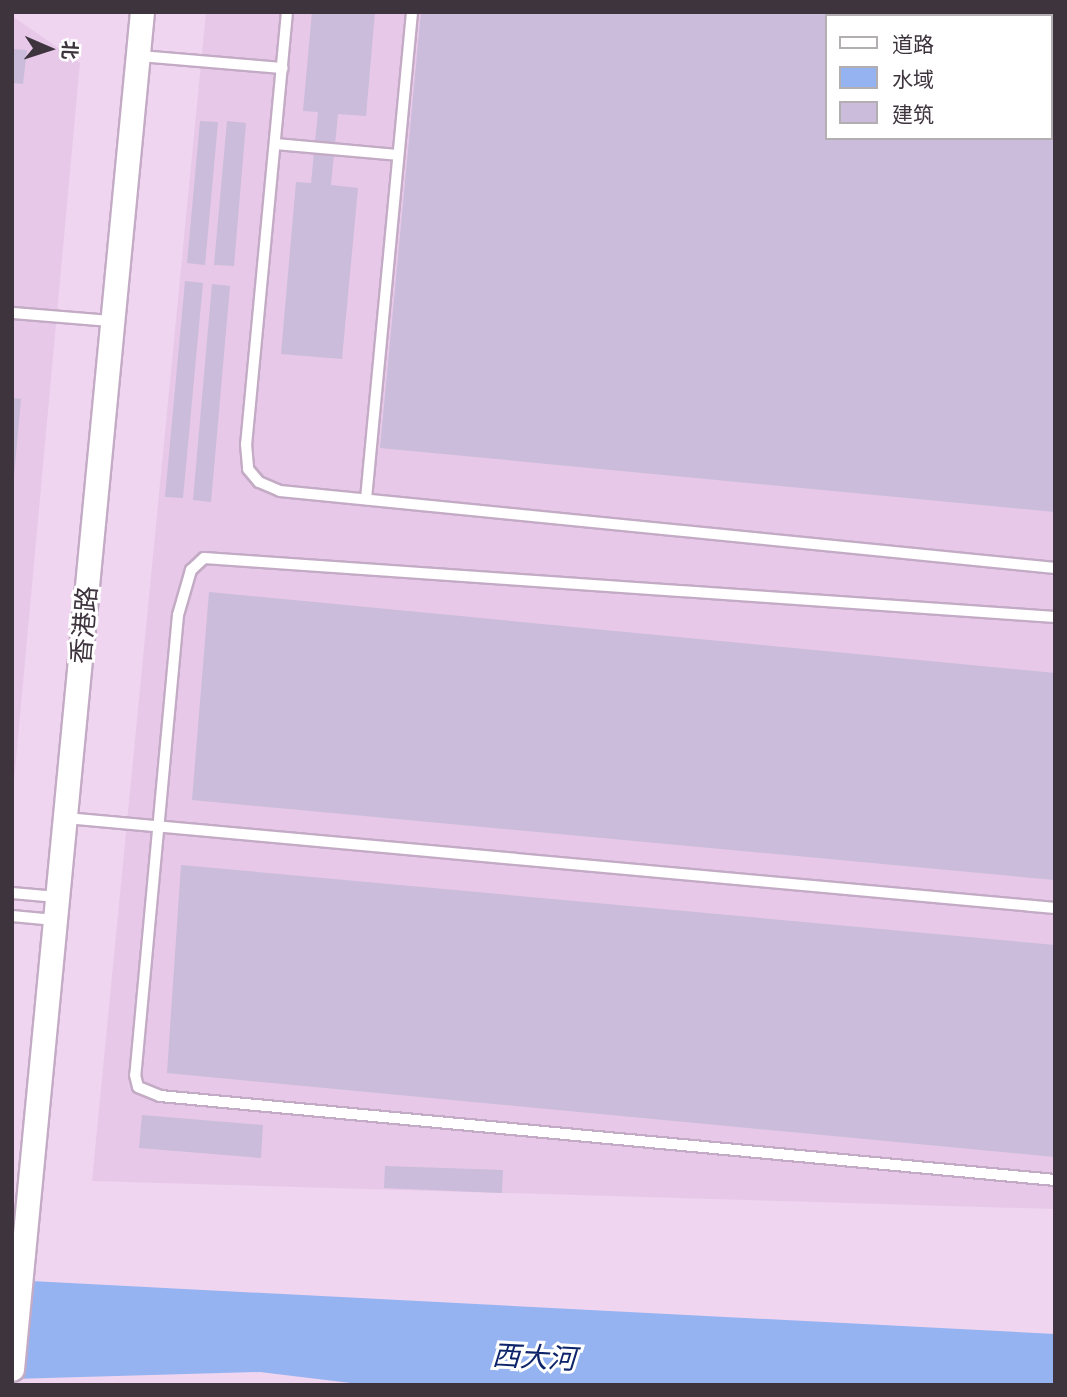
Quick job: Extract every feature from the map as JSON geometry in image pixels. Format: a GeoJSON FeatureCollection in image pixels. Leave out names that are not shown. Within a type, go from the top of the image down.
{"type":"FeatureCollection","features":[{"type":"Feature","properties":{"kind":"street","name":"香港路"},"geometry":{"type":"LineString","coordinates":[[12,1369],[142,12]]}},
{"type":"Feature","properties":{"kind":"lane"},"geometry":{"type":"LineString","coordinates":[[287,12],[248,469],[280,491],[1055,568]]}},
{"type":"Feature","properties":{"kind":"lane"},"geometry":{"type":"LineString","coordinates":[[366,499],[412,12]]}},
{"type":"Feature","properties":{"kind":"lane"},"geometry":{"type":"LineString","coordinates":[[138,56],[282,68]]}},
{"type":"Feature","properties":{"kind":"lane"},"geometry":{"type":"LineString","coordinates":[[275,144],[398,155]]}},
{"type":"Feature","properties":{"kind":"lane"},"geometry":{"type":"LineString","coordinates":[[12,313],[113,321]]}},
{"type":"Feature","properties":{"kind":"lane"},"geometry":{"type":"LineString","coordinates":[[1055,617],[204,558],[191,570],[178,615],[135,1075],[148,1094],[1055,1180]]}},
{"type":"Feature","properties":{"kind":"lane"},"geometry":{"type":"LineString","coordinates":[[65,818],[1055,908]]}},
{"type":"Feature","properties":{"kind":"lane"},"geometry":{"type":"LineString","coordinates":[[12,893],[57,909]]}},
{"type":"Feature","properties":{"kind":"lane"},"geometry":{"type":"LineString","coordinates":[[12,916],[57,909]]}},
{"type":"Feature","properties":{"kind":"shaded area"},"geometry":{"type":"Polygon","coordinates":[[[206,12],[1055,12],[1055,1209],[92,1181],[206,12]]]}},
{"type":"Feature","properties":{"kind":"shaded area"},"geometry":{"type":"Polygon","coordinates":[[[12,16],[80,63],[12,803],[12,16]]]}},
{"type":"Feature","properties":{"kind":"water","name":"西大河"},"geometry":{"type":"Polygon","coordinates":[[[12,1280],[1055,1334],[1055,1385],[367,1385],[260,1372],[12,1379],[12,1280]]]}},
{"type":"Feature","properties":{"kind":"building"},"geometry":{"type":"Polygon","coordinates":[[[312,12],[375,12],[366,116],[338,114],[331,185],[358,188],[342,359],[281,354],[296,182],[311,183],[318,112],[303,111],[312,12]]]}},
{"type":"Feature","properties":{"kind":"building"},"geometry":{"type":"Polygon","coordinates":[[[421,12],[1055,12],[1055,512],[380,448],[421,12]]]}},
{"type":"Feature","properties":{"kind":"building"},"geometry":{"type":"Polygon","coordinates":[[[12,49],[27,50],[23,84],[12,83],[12,49]]]}},
{"type":"Feature","properties":{"kind":"building"},"geometry":{"type":"Polygon","coordinates":[[[200,121],[218,122],[205,265],[187,263],[200,121]]]}},
{"type":"Feature","properties":{"kind":"building"},"geometry":{"type":"Polygon","coordinates":[[[227,121],[246,123],[234,266],[214,265],[227,121]]]}},
{"type":"Feature","properties":{"kind":"building"},"geometry":{"type":"Polygon","coordinates":[[[185,281],[203,283],[183,498],[165,497],[185,281]]]}},
{"type":"Feature","properties":{"kind":"building"},"geometry":{"type":"Polygon","coordinates":[[[212,284],[230,286],[211,502],[193,500],[212,284]]]}},
{"type":"Feature","properties":{"kind":"building"},"geometry":{"type":"Polygon","coordinates":[[[12,398],[21,399],[14,476],[12,476],[12,398]]]}},
{"type":"Feature","properties":{"kind":"building"},"geometry":{"type":"Polygon","coordinates":[[[209,592],[1055,673],[1055,880],[192,800],[209,592]]]}},
{"type":"Feature","properties":{"kind":"building"},"geometry":{"type":"Polygon","coordinates":[[[181,865],[1055,945],[1055,1157],[167,1073],[181,865]]]}},
{"type":"Feature","properties":{"kind":"building"},"geometry":{"type":"Polygon","coordinates":[[[142,1115],[263,1125],[261,1158],[139,1148],[142,1115]]]}},
{"type":"Feature","properties":{"kind":"building"},"geometry":{"type":"Polygon","coordinates":[[[385,1166],[503,1170],[502,1193],[384,1188],[385,1166]]]}}]}
